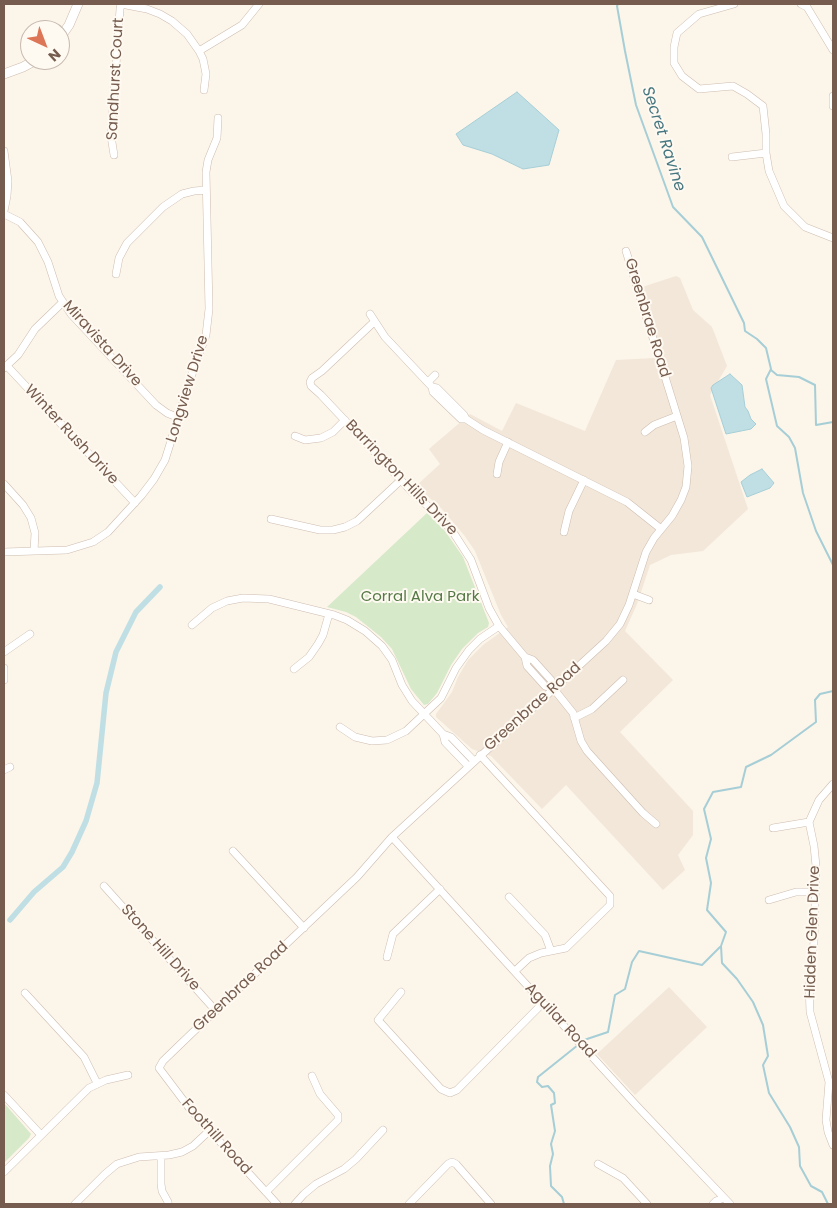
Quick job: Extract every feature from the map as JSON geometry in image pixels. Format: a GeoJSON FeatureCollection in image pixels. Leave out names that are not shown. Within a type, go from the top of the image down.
{"type":"FeatureCollection","features":[{"type":"Feature","properties":{"kind":"street"},"geometry":{"type":"LineString","coordinates":[[70,23],[78,4]]}},
{"type":"Feature","properties":{"kind":"street"},"geometry":{"type":"LineString","coordinates":[[122,4],[153,11],[172,21],[190,38],[199,51],[206,74],[204,90]]}},
{"type":"Feature","properties":{"kind":"street","name":"Sandhurst Court"},"geometry":{"type":"LineString","coordinates":[[114,154],[111,127],[120,9],[122,4]]}},
{"type":"Feature","properties":{"kind":"street"},"geometry":{"type":"LineString","coordinates":[[199,51],[242,25],[259,4]]}},
{"type":"Feature","properties":{"kind":"street"},"geometry":{"type":"LineString","coordinates":[[734,4],[699,14],[677,33],[674,63],[682,76],[699,89],[732,86],[763,106],[769,171],[784,206],[806,228],[832,236]]}},
{"type":"Feature","properties":{"kind":"street"},"geometry":{"type":"LineString","coordinates":[[801,4],[806,7],[833,50]]}},
{"type":"Feature","properties":{"kind":"street"},"geometry":{"type":"LineString","coordinates":[[4,74],[20,69]]}},
{"type":"Feature","properties":{"kind":"street"},"geometry":{"type":"LineString","coordinates":[[833,96],[833,106]]}},
{"type":"Feature","properties":{"kind":"street","name":"Longview Drive"},"geometry":{"type":"LineString","coordinates":[[4,552],[67,550],[93,542],[108,532],[148,488],[160,469],[168,452],[190,377],[204,341],[208,322],[207,166],[217,138],[218,118]]}},
{"type":"Feature","properties":{"kind":"street"},"geometry":{"type":"LineString","coordinates":[[4,152],[8,181],[4,213]]}},
{"type":"Feature","properties":{"kind":"street"},"geometry":{"type":"LineString","coordinates":[[732,157],[766,153]]}},
{"type":"Feature","properties":{"kind":"street"},"geometry":{"type":"LineString","coordinates":[[116,274],[119,258],[127,243],[163,207],[182,194],[206,190]]}},
{"type":"Feature","properties":{"kind":"street","name":"Miravista Drive"},"geometry":{"type":"LineString","coordinates":[[4,213],[20,222],[38,242],[45,255],[56,289],[71,314],[151,400],[166,413],[179,418]]}},
{"type":"Feature","properties":{"kind":"street","name":"Greenbrae Road"},"geometry":{"type":"LineString","coordinates":[[159,1068],[163,1061],[363,870],[392,837],[614,633],[625,615],[646,552],[678,506],[684,494],[687,479],[688,453],[626,251]]}},
{"type":"Feature","properties":{"kind":"street"},"geometry":{"type":"LineString","coordinates":[[5,367],[18,355],[35,329],[63,302]]}},
{"type":"Feature","properties":{"kind":"street"},"geometry":{"type":"LineString","coordinates":[[370,314],[386,337],[430,384],[433,392],[461,418],[627,502],[661,529]]}},
{"type":"Feature","properties":{"kind":"street","name":"Barrington Hills Drive"},"geometry":{"type":"LineString","coordinates":[[374,322],[322,371],[312,378],[311,386],[401,480],[441,517],[460,541],[476,569],[489,608],[499,626],[525,657],[533,660],[551,680],[553,688],[566,702],[574,718],[581,741],[587,751],[643,814],[656,824]]}},
{"type":"Feature","properties":{"kind":"street","name":"Winter Rush Drive"},"geometry":{"type":"LineString","coordinates":[[5,367],[134,503]]}},
{"type":"Feature","properties":{"kind":"street"},"geometry":{"type":"LineString","coordinates":[[430,384],[436,375]]}},
{"type":"Feature","properties":{"kind":"street"},"geometry":{"type":"LineString","coordinates":[[645,432],[654,425],[677,416]]}},
{"type":"Feature","properties":{"kind":"street"},"geometry":{"type":"LineString","coordinates":[[295,436],[305,440],[321,438],[333,432],[345,420]]}},
{"type":"Feature","properties":{"kind":"street"},"geometry":{"type":"LineString","coordinates":[[497,474],[499,462],[508,442]]}},
{"type":"Feature","properties":{"kind":"street"},"geometry":{"type":"LineString","coordinates":[[271,518],[320,530],[333,530],[345,527],[357,521],[401,480]]}},
{"type":"Feature","properties":{"kind":"street"},"geometry":{"type":"LineString","coordinates":[[564,532],[569,511],[584,480]]}},
{"type":"Feature","properties":{"kind":"street"},"geometry":{"type":"LineString","coordinates":[[4,484],[23,505],[31,518],[35,533],[34,551]]}},
{"type":"Feature","properties":{"kind":"street"},"geometry":{"type":"LineString","coordinates":[[633,594],[649,600]]}},
{"type":"Feature","properties":{"kind":"street"},"geometry":{"type":"LineString","coordinates":[[192,625],[212,608],[227,601],[243,598],[269,599],[340,617],[356,624],[382,646],[392,660],[407,693],[425,715],[443,734],[451,737],[477,758],[610,896],[610,905],[566,948],[529,958],[514,972]]}},
{"type":"Feature","properties":{"kind":"street"},"geometry":{"type":"LineString","coordinates":[[294,669],[315,649],[323,635],[328,614]]}},
{"type":"Feature","properties":{"kind":"street"},"geometry":{"type":"LineString","coordinates":[[340,727],[363,740],[380,741],[400,735],[425,715],[441,698],[464,656],[480,639],[499,626]]}},
{"type":"Feature","properties":{"kind":"street"},"geometry":{"type":"LineString","coordinates":[[4,652],[30,634]]}},
{"type":"Feature","properties":{"kind":"street"},"geometry":{"type":"LineString","coordinates":[[4,668],[4,680]]}},
{"type":"Feature","properties":{"kind":"street"},"geometry":{"type":"LineString","coordinates":[[574,718],[592,709],[623,680]]}},
{"type":"Feature","properties":{"kind":"street"},"geometry":{"type":"LineString","coordinates":[[443,734],[445,742],[468,766]]}},
{"type":"Feature","properties":{"kind":"street"},"geometry":{"type":"LineString","coordinates":[[773,828],[809,822],[819,800],[833,784]]}},
{"type":"Feature","properties":{"kind":"street","name":"Hidden Glen Drive"},"geometry":{"type":"LineString","coordinates":[[809,822],[816,856],[814,942],[809,983],[810,1012],[829,1082],[826,1120],[833,1145]]}},
{"type":"Feature","properties":{"kind":"street","name":"Aguilar Road"},"geometry":{"type":"LineString","coordinates":[[392,837],[722,1201],[730,1204]]}},
{"type":"Feature","properties":{"kind":"street"},"geometry":{"type":"LineString","coordinates":[[232,851],[304,928]]}},
{"type":"Feature","properties":{"kind":"street","name":"Stone Hill Drive"},"geometry":{"type":"LineString","coordinates":[[104,886],[216,1011]]}},
{"type":"Feature","properties":{"kind":"street"},"geometry":{"type":"LineString","coordinates":[[387,957],[393,934],[440,889]]}},
{"type":"Feature","properties":{"kind":"street"},"geometry":{"type":"LineString","coordinates":[[769,900],[796,892],[815,892]]}},
{"type":"Feature","properties":{"kind":"street"},"geometry":{"type":"LineString","coordinates":[[509,896],[545,935],[551,951]]}},
{"type":"Feature","properties":{"kind":"street"},"geometry":{"type":"LineString","coordinates":[[401,992],[378,1020],[441,1089],[450,1093],[457,1090],[543,1003]]}},
{"type":"Feature","properties":{"kind":"street"},"geometry":{"type":"LineString","coordinates":[[25,993],[84,1057],[98,1083]]}},
{"type":"Feature","properties":{"kind":"street","name":"Foothill Road"},"geometry":{"type":"LineString","coordinates":[[159,1068],[178,1095],[209,1131],[277,1204]]}},
{"type":"Feature","properties":{"kind":"street"},"geometry":{"type":"LineString","coordinates":[[4,1172],[82,1094],[98,1083],[128,1075]]}},
{"type":"Feature","properties":{"kind":"street"},"geometry":{"type":"LineString","coordinates":[[266,1192],[338,1120],[338,1115],[320,1094],[312,1076]]}},
{"type":"Feature","properties":{"kind":"street"},"geometry":{"type":"LineString","coordinates":[[4,1095],[41,1135]]}},
{"type":"Feature","properties":{"kind":"street"},"geometry":{"type":"LineString","coordinates":[[295,1204],[316,1184],[344,1169],[356,1160],[382,1130]]}},
{"type":"Feature","properties":{"kind":"street"},"geometry":{"type":"LineString","coordinates":[[74,1204],[117,1164],[139,1157],[176,1154],[188,1150],[209,1131]]}},
{"type":"Feature","properties":{"kind":"street"},"geometry":{"type":"LineString","coordinates":[[161,1156],[162,1191],[168,1202]]}},
{"type":"Feature","properties":{"kind":"street"},"geometry":{"type":"LineString","coordinates":[[409,1204],[452,1162],[456,1164],[490,1204]]}},
{"type":"Feature","properties":{"kind":"street"},"geometry":{"type":"LineString","coordinates":[[598,1164],[623,1178],[647,1204]]}},
{"type":"Feature","properties":{"kind":"street"},"geometry":{"type":"LineString","coordinates":[[713,1204],[716,1201],[722,1201]]}},
{"type":"Feature","properties":{"kind":"shaded area"},"geometry":{"type":"Polygon","coordinates":[[[676,276],[680,278],[693,310],[712,327],[727,366],[710,395],[748,509],[703,551],[671,555],[650,565],[637,604],[625,631],[673,680],[620,732],[693,811],[693,835],[678,855],[685,870],[663,890],[566,785],[542,809],[491,756],[472,749],[436,717],[436,714],[452,692],[468,660],[483,645],[508,627],[501,615],[475,551],[441,508],[416,486],[440,464],[429,449],[470,414],[502,431],[516,403],[585,431],[616,360],[655,358],[633,290],[676,276]]]}},
{"type":"Feature","properties":{"kind":"shaded area"},"geometry":{"type":"Polygon","coordinates":[[[669,987],[707,1027],[635,1095],[597,1054],[669,987]]]}},
{"type":"Feature","properties":{"kind":"green space","name":"Corral Alva Park"},"geometry":{"type":"Polygon","coordinates":[[[427,513],[445,531],[463,557],[489,623],[488,627],[478,633],[462,649],[451,665],[437,693],[428,704],[424,705],[411,689],[392,649],[381,637],[356,617],[327,607],[427,513]]]}},
{"type":"Feature","properties":{"kind":"green space"},"geometry":{"type":"Polygon","coordinates":[[[4,1103],[31,1134],[4,1163],[4,1103]]]}},
{"type":"Feature","properties":{"kind":"water"},"geometry":{"type":"Polygon","coordinates":[[[517,92],[559,130],[549,165],[523,169],[492,154],[463,145],[456,134],[517,92]]]}},
{"type":"Feature","properties":{"kind":"water"},"geometry":{"type":"Polygon","coordinates":[[[730,374],[742,385],[745,407],[756,424],[751,429],[726,434],[711,388],[730,374]]]}},
{"type":"Feature","properties":{"kind":"water"},"geometry":{"type":"Polygon","coordinates":[[[762,469],[774,483],[770,488],[747,497],[741,482],[762,469]]]}},
{"type":"Feature","properties":{"kind":"waterway","name":"Secret Ravine"},"geometry":{"type":"LineString","coordinates":[[618,4],[636,105],[673,207],[702,237],[744,323],[745,331],[766,348],[771,369],[766,379],[777,426],[789,437],[795,448],[803,493],[816,531],[833,565]]}},
{"type":"Feature","properties":{"kind":"waterway"},"geometry":{"type":"LineString","coordinates":[[771,370],[777,375],[799,377],[815,385],[816,425],[833,422]]}},
{"type":"Feature","properties":{"kind":"waterway"},"geometry":{"type":"LineString","coordinates":[[10,920],[34,892],[63,867],[86,821],[97,783],[106,693],[116,652],[136,612],[160,587]]}},
{"type":"Feature","properties":{"kind":"waterway","name":"Secret Ravine"},"geometry":{"type":"LineString","coordinates":[[828,1204],[822,1192],[811,1186],[800,1166],[799,1147],[790,1127],[769,1093],[763,1065],[768,1056],[763,1025],[753,1002],[737,979],[722,963],[721,946],[726,932],[707,910],[711,883],[706,858],[711,839],[704,809],[713,792],[741,787],[746,767],[771,755],[816,722],[815,700],[820,694],[833,691]]}},
{"type":"Feature","properties":{"kind":"waterway"},"geometry":{"type":"LineString","coordinates":[[584,1040],[608,1032],[615,995],[625,989],[632,962],[639,951],[702,965],[720,947]]}},
{"type":"Feature","properties":{"kind":"waterway"},"geometry":{"type":"LineString","coordinates":[[564,1204],[562,1197],[551,1186],[550,1166],[553,1154],[551,1144],[555,1131],[551,1105],[555,1103],[554,1093],[548,1086],[542,1087],[537,1082],[538,1077],[578,1045]]}}]}
